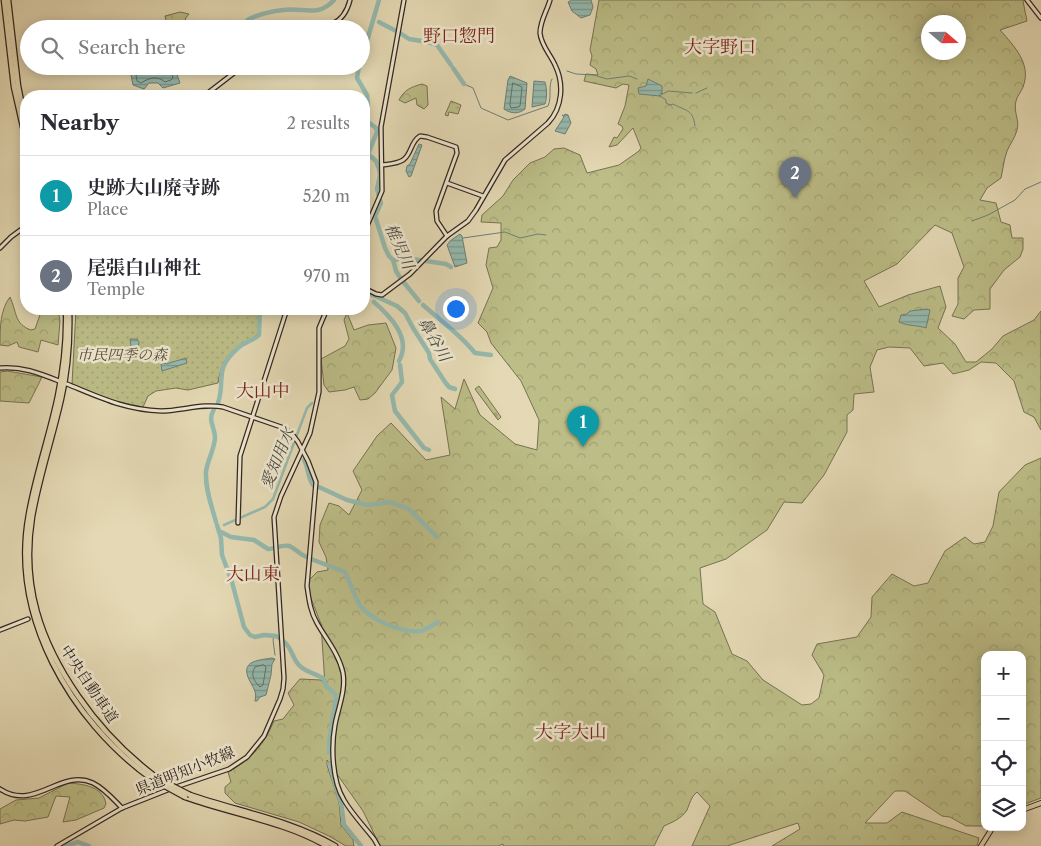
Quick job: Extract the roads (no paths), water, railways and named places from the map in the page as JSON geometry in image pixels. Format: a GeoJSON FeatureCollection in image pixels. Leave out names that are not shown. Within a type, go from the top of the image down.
{"type":"FeatureCollection","features":[{"type":"Feature","properties":{"kind":"highway"},"geometry":{"type":"LineString","coordinates":[[6,0],[20,95]]}},
{"type":"Feature","properties":{"kind":"highway"},"geometry":{"type":"LineString","coordinates":[[6,0],[14,87],[20,114]]}},
{"type":"Feature","properties":{"kind":"highway","name":"中央自動車道"},"geometry":{"type":"LineString","coordinates":[[68,315],[61,380],[34,490],[26,535],[25,565],[28,594],[36,625],[52,662],[91,721],[115,748],[154,778],[185,797],[283,827],[327,846]]}},
{"type":"Feature","properties":{"kind":"highway","name":"中央自動車道"},"geometry":{"type":"LineString","coordinates":[[154,778],[190,794],[285,823],[315,835],[335,846]]}},
{"type":"Feature","properties":{"kind":"main road"},"geometry":{"type":"LineString","coordinates":[[1026,809],[1041,803]]}},
{"type":"Feature","properties":{"kind":"main road"},"geometry":{"type":"LineString","coordinates":[[981,846],[990,831]]}},
{"type":"Feature","properties":{"kind":"street"},"geometry":{"type":"LineString","coordinates":[[337,20],[342,17],[350,0]]}},
{"type":"Feature","properties":{"kind":"street"},"geometry":{"type":"LineString","coordinates":[[370,220],[383,185],[381,127],[404,0]]}},
{"type":"Feature","properties":{"kind":"street"},"geometry":{"type":"LineString","coordinates":[[370,291],[382,295],[402,281],[448,236],[463,225],[472,216],[505,160],[554,116],[561,90],[559,77],[556,66],[543,44],[540,32],[550,0]]}},
{"type":"Feature","properties":{"kind":"street"},"geometry":{"type":"LineString","coordinates":[[1028,0],[1041,18]]}},
{"type":"Feature","properties":{"kind":"street"},"geometry":{"type":"LineString","coordinates":[[212,90],[231,75]]}},
{"type":"Feature","properties":{"kind":"street"},"geometry":{"type":"LineString","coordinates":[[382,165],[402,161],[420,136],[457,148],[436,216],[438,224],[448,236]]}},
{"type":"Feature","properties":{"kind":"street"},"geometry":{"type":"LineString","coordinates":[[447,182],[483,196]]}},
{"type":"Feature","properties":{"kind":"street"},"geometry":{"type":"LineString","coordinates":[[0,248],[20,230]]}},
{"type":"Feature","properties":{"kind":"street"},"geometry":{"type":"LineString","coordinates":[[238,523],[239,462],[285,315]]}},
{"type":"Feature","properties":{"kind":"street","name":"県道明知小牧線"},"geometry":{"type":"LineString","coordinates":[[57,846],[122,808],[159,792],[230,769],[247,757],[264,736],[273,718],[283,688],[275,549],[275,512],[310,433],[318,395],[318,340],[325,315]]}},
{"type":"Feature","properties":{"kind":"street"},"geometry":{"type":"LineString","coordinates":[[0,368],[19,368],[33,371],[58,381]]}},
{"type":"Feature","properties":{"kind":"street"},"geometry":{"type":"LineString","coordinates":[[67,384],[100,399],[131,408],[176,411],[219,406],[284,428],[294,435],[303,450],[316,482],[307,586],[308,599],[316,622],[339,659],[343,674],[344,690],[332,744],[338,785],[343,799],[378,846]]}},
{"type":"Feature","properties":{"kind":"street"},"geometry":{"type":"LineString","coordinates":[[0,630],[28,618]]}},
{"type":"Feature","properties":{"kind":"street"},"geometry":{"type":"LineString","coordinates":[[0,789],[16,795],[26,796],[38,794],[64,782],[82,780],[98,786],[122,808]]}},
{"type":"Feature","properties":{"kind":"water"},"geometry":{"type":"Polygon","coordinates":[[[572,0],[591,0],[593,7],[590,15],[581,18],[572,11],[568,2],[572,0]]]}},
{"type":"Feature","properties":{"kind":"water"},"geometry":{"type":"Polygon","coordinates":[[[131,75],[177,75],[180,83],[163,88],[158,83],[149,83],[144,89],[133,85],[131,75]]]}},
{"type":"Feature","properties":{"kind":"water"},"geometry":{"type":"Polygon","coordinates":[[[510,76],[527,83],[525,109],[518,113],[512,113],[504,109],[510,76]]]}},
{"type":"Feature","properties":{"kind":"water"},"geometry":{"type":"Polygon","coordinates":[[[648,79],[662,86],[662,94],[660,96],[639,94],[638,88],[646,86],[648,79]]]}},
{"type":"Feature","properties":{"kind":"water"},"geometry":{"type":"Polygon","coordinates":[[[534,81],[545,82],[546,96],[545,104],[532,107],[534,81]]]}},
{"type":"Feature","properties":{"kind":"water"},"geometry":{"type":"Polygon","coordinates":[[[565,114],[568,115],[571,123],[565,134],[555,131],[564,117],[562,115],[564,116],[565,114]]]}},
{"type":"Feature","properties":{"kind":"water"},"geometry":{"type":"Polygon","coordinates":[[[419,144],[422,145],[409,177],[406,171],[407,166],[410,164],[419,144]]]}},
{"type":"Feature","properties":{"kind":"water"},"geometry":{"type":"Polygon","coordinates":[[[460,234],[467,263],[455,267],[447,245],[460,234]]]}},
{"type":"Feature","properties":{"kind":"water"},"geometry":{"type":"Polygon","coordinates":[[[930,310],[926,328],[899,322],[901,315],[907,314],[910,311],[930,310]]]}},
{"type":"Feature","properties":{"kind":"water"},"geometry":{"type":"Polygon","coordinates":[[[130,339],[137,339],[139,342],[138,350],[133,354],[129,351],[131,346],[130,339]]]}},
{"type":"Feature","properties":{"kind":"water"},"geometry":{"type":"Polygon","coordinates":[[[186,358],[187,363],[162,371],[161,364],[186,358]]]}},
{"type":"Feature","properties":{"kind":"water"},"geometry":{"type":"Polygon","coordinates":[[[275,659],[272,664],[266,695],[255,701],[255,692],[247,672],[248,666],[253,662],[275,659]]]}},
{"type":"Feature","properties":{"kind":"waterway"},"geometry":{"type":"LineString","coordinates":[[248,20],[275,11],[322,9],[334,0]]}},
{"type":"Feature","properties":{"kind":"waterway"},"geometry":{"type":"LineString","coordinates":[[370,30],[379,0]]}},
{"type":"Feature","properties":{"kind":"waterway"},"geometry":{"type":"LineString","coordinates":[[379,22],[396,31]]}},
{"type":"Feature","properties":{"kind":"waterway"},"geometry":{"type":"LineString","coordinates":[[400,33],[409,39],[437,45],[451,65]]}},
{"type":"Feature","properties":{"kind":"waterway"},"geometry":{"type":"LineString","coordinates":[[453,68],[464,84]]}},
{"type":"Feature","properties":{"kind":"waterway"},"geometry":{"type":"LineString","coordinates":[[567,71],[607,79],[629,76],[637,79]]}},
{"type":"Feature","properties":{"kind":"waterway"},"geometry":{"type":"LineString","coordinates":[[358,75],[357,78],[364,90]]}},
{"type":"Feature","properties":{"kind":"waterway"},"geometry":{"type":"LineString","coordinates":[[464,84],[473,88],[481,108],[508,120],[548,106],[552,79]]}},
{"type":"Feature","properties":{"kind":"waterway"},"geometry":{"type":"LineString","coordinates":[[696,93],[707,88]]}},
{"type":"Feature","properties":{"kind":"waterway"},"geometry":{"type":"LineString","coordinates":[[660,93],[663,94],[668,91],[692,93]]}},
{"type":"Feature","properties":{"kind":"waterway"},"geometry":{"type":"LineString","coordinates":[[659,95],[666,100],[666,103],[673,104],[691,113],[695,126]]}},
{"type":"Feature","properties":{"kind":"waterway","name":"椎児川"},"geometry":{"type":"LineString","coordinates":[[370,124],[376,128],[377,132],[370,149]]}},
{"type":"Feature","properties":{"kind":"waterway","name":"椎児川"},"geometry":{"type":"LineString","coordinates":[[370,156],[376,161],[380,175],[377,189],[381,203],[375,216],[385,248],[393,260],[396,271],[401,279],[419,301]]}},
{"type":"Feature","properties":{"kind":"waterway"},"geometry":{"type":"LineString","coordinates":[[972,221],[988,215],[1015,200],[1025,189],[1041,182]]}},
{"type":"Feature","properties":{"kind":"waterway"},"geometry":{"type":"LineString","coordinates":[[463,238],[505,232],[520,238],[538,234],[546,235]]}},
{"type":"Feature","properties":{"kind":"waterway"},"geometry":{"type":"LineString","coordinates":[[393,260],[406,258],[446,264],[451,267]]}},
{"type":"Feature","properties":{"kind":"waterway","name":"鼻谷川"},"geometry":{"type":"LineString","coordinates":[[370,294],[397,306],[405,313],[445,382],[449,387],[455,389]]}},
{"type":"Feature","properties":{"kind":"waterway"},"geometry":{"type":"LineString","coordinates":[[374,302],[392,321],[401,336],[403,344],[399,361]]}},
{"type":"Feature","properties":{"kind":"waterway","name":"椎児川"},"geometry":{"type":"LineString","coordinates":[[423,305],[457,334],[475,353],[491,355]]}},
{"type":"Feature","properties":{"kind":"waterway"},"geometry":{"type":"LineString","coordinates":[[218,403],[225,362],[240,346],[259,335],[260,315]]}},
{"type":"Feature","properties":{"kind":"waterway"},"geometry":{"type":"LineString","coordinates":[[400,365],[402,382],[392,395],[395,411],[424,448],[429,450]]}},
{"type":"Feature","properties":{"kind":"waterway","name":"愛知用水"},"geometry":{"type":"LineString","coordinates":[[224,525],[265,507],[273,499],[307,408],[312,403]]}},
{"type":"Feature","properties":{"kind":"waterway"},"geometry":{"type":"LineString","coordinates":[[214,409],[211,421],[215,438],[206,478],[209,498],[216,522]]}},
{"type":"Feature","properties":{"kind":"waterway"},"geometry":{"type":"LineString","coordinates":[[304,460],[313,485]]}},
{"type":"Feature","properties":{"kind":"waterway"},"geometry":{"type":"LineString","coordinates":[[319,487],[347,500],[367,505],[390,502],[409,509],[437,537]]}},
{"type":"Feature","properties":{"kind":"waterway"},"geometry":{"type":"LineString","coordinates":[[217,525],[221,538],[222,555],[232,582],[244,627],[250,635],[255,637],[264,635],[279,638]]}},
{"type":"Feature","properties":{"kind":"waterway"},"geometry":{"type":"LineString","coordinates":[[219,531],[231,537],[254,540],[268,549],[289,546],[307,557]]}},
{"type":"Feature","properties":{"kind":"waterway"},"geometry":{"type":"LineString","coordinates":[[311,559],[345,572],[361,607],[380,621],[397,628],[414,631],[421,631],[438,622]]}},
{"type":"Feature","properties":{"kind":"waterway"},"geometry":{"type":"LineString","coordinates":[[274,636],[275,655]]}},
{"type":"Feature","properties":{"kind":"waterway"},"geometry":{"type":"LineString","coordinates":[[283,641],[289,647],[298,664],[323,678],[326,686],[336,695],[329,753]]}},
{"type":"Feature","properties":{"kind":"waterway"},"geometry":{"type":"LineString","coordinates":[[330,764],[341,802],[344,825],[361,846]]}},
{"type":"Feature","properties":{"kind":"waterway"},"geometry":{"type":"LineString","coordinates":[[66,846],[78,842],[89,846]]}},
{"type":"Feature","properties":{"kind":"place","name":"尾張白山神社"},"geometry":{"type":"Point","coordinates":[795,198]}},
{"type":"Feature","properties":{"kind":"place","name":"史跡大山廃寺跡"},"geometry":{"type":"Point","coordinates":[583,447]}},
{"type":"Feature","properties":{"kind":"district","name":"野口惣門"},"geometry":{"type":"Point","coordinates":[459,36]}},
{"type":"Feature","properties":{"kind":"district","name":"大字野口"},"geometry":{"type":"Point","coordinates":[720,47]}},
{"type":"Feature","properties":{"kind":"district","name":"大山中"},"geometry":{"type":"Point","coordinates":[263,391]}},
{"type":"Feature","properties":{"kind":"district","name":"大山東"},"geometry":{"type":"Point","coordinates":[253,574]}},
{"type":"Feature","properties":{"kind":"district","name":"大字大山"},"geometry":{"type":"Point","coordinates":[571,732]}},
{"type":"Feature","properties":{"kind":"park label","name":"市民四季の森"},"geometry":{"type":"Point","coordinates":[122,355]}}]}
